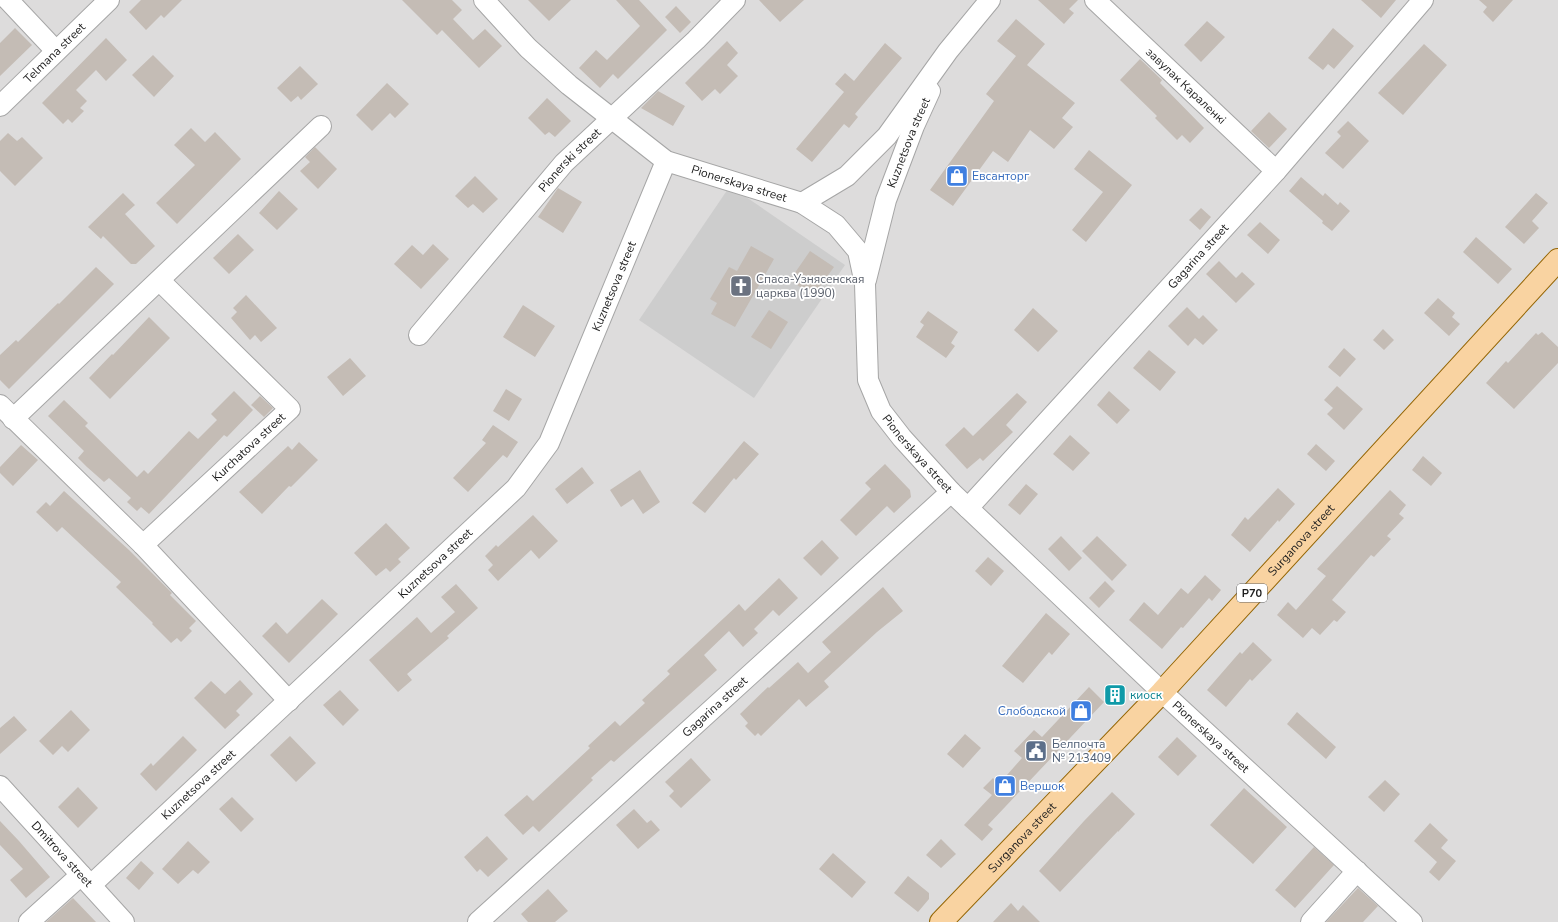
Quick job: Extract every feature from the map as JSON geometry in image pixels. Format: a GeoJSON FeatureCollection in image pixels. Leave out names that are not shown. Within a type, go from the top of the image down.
{"type":"FeatureCollection","features":[{"type":"Feature","properties":{"kind":"main road","name":"Surganova street"},"geometry":{"type":"LineString","coordinates":[[942,922],[1162,692],[1558,260]]}},
{"type":"Feature","properties":{"kind":"street"},"geometry":{"type":"LineString","coordinates":[[8,0],[56,51]]}},
{"type":"Feature","properties":{"kind":"street","name":"Telmana street"},"geometry":{"type":"LineString","coordinates":[[0,106],[109,0]]}},
{"type":"Feature","properties":{"kind":"street","name":"Pionerskaya street"},"geometry":{"type":"LineString","coordinates":[[484,0],[528,48],[569,85],[666,161],[802,203],[836,225],[858,252],[865,284],[868,380],[881,411],[902,438],[968,508],[1162,692],[1412,922]]}},
{"type":"Feature","properties":{"kind":"street","name":"Pionerski street"},"geometry":{"type":"LineString","coordinates":[[419,335],[564,163],[696,40],[735,0]]}},
{"type":"Feature","properties":{"kind":"street","name":"Kuznetsova street"},"geometry":{"type":"LineString","coordinates":[[802,203],[847,176],[887,136],[948,51],[990,0]]}},
{"type":"Feature","properties":{"kind":"street","name":"завулак Караленкі"},"geometry":{"type":"LineString","coordinates":[[1095,0],[1276,171]]}},
{"type":"Feature","properties":{"kind":"street","name":"Gagarina street"},"geometry":{"type":"LineString","coordinates":[[968,508],[1276,171],[1423,0]]}},
{"type":"Feature","properties":{"kind":"street","name":"Kuznetsova street"},"geometry":{"type":"LineString","coordinates":[[865,284],[886,200],[914,126],[948,51]]}},
{"type":"Feature","properties":{"kind":"street"},"geometry":{"type":"LineString","coordinates":[[289,701],[143,545],[7,412],[160,281],[321,126]]}},
{"type":"Feature","properties":{"kind":"street","name":"Kuznetsova street"},"geometry":{"type":"LineString","coordinates":[[29,922],[86,880],[289,701],[516,488],[549,443],[666,161]]}},
{"type":"Feature","properties":{"kind":"street","name":"Kurchatova street"},"geometry":{"type":"LineString","coordinates":[[143,545],[290,409],[160,281]]}},
{"type":"Feature","properties":{"kind":"street","name":"Gagarina street"},"geometry":{"type":"LineString","coordinates":[[478,922],[952,492]]}},
{"type":"Feature","properties":{"kind":"street","name":"Dmitrova street"},"geometry":{"type":"LineString","coordinates":[[0,786],[124,922]]}},
{"type":"Feature","properties":{"kind":"street"},"geometry":{"type":"LineString","coordinates":[[1312,922],[1357,871]]}},
{"type":"Feature","properties":{"kind":"shaded area"},"geometry":{"type":"Polygon","coordinates":[[[0,0],[1558,0],[1558,922],[0,922],[0,0]]]}},
{"type":"Feature","properties":{"kind":"shaded area"},"geometry":{"type":"Polygon","coordinates":[[[730,186],[845,265],[754,398],[639,320],[730,186]]]}},
{"type":"Feature","properties":{"kind":"building"},"geometry":{"type":"Polygon","coordinates":[[[141,0],[182,0],[164,18],[161,15],[146,30],[129,12],[141,0]]]}},
{"type":"Feature","properties":{"kind":"building"},"geometry":{"type":"Polygon","coordinates":[[[402,0],[452,0],[462,10],[453,19],[473,40],[485,29],[502,46],[479,68],[442,30],[437,35],[402,0]]]}},
{"type":"Feature","properties":{"kind":"building"},"geometry":{"type":"Polygon","coordinates":[[[528,0],[571,0],[549,21],[528,0]]]}},
{"type":"Feature","properties":{"kind":"building"},"geometry":{"type":"Polygon","coordinates":[[[616,0],[639,0],[667,30],[618,79],[613,74],[600,88],[579,68],[596,50],[607,60],[640,26],[616,0]]]}},
{"type":"Feature","properties":{"kind":"building"},"geometry":{"type":"Polygon","coordinates":[[[759,0],[804,0],[780,22],[759,0]]]}},
{"type":"Feature","properties":{"kind":"building"},"geometry":{"type":"Polygon","coordinates":[[[1038,0],[1078,0],[1069,9],[1074,13],[1064,24],[1038,0]]]}},
{"type":"Feature","properties":{"kind":"building"},"geometry":{"type":"Polygon","coordinates":[[[1361,0],[1396,0],[1381,18],[1361,0]]]}},
{"type":"Feature","properties":{"kind":"building"},"geometry":{"type":"Polygon","coordinates":[[[1479,0],[1513,0],[1493,22],[1483,12],[1487,7],[1479,0]]]}},
{"type":"Feature","properties":{"kind":"building"},"geometry":{"type":"Polygon","coordinates":[[[676,6],[691,22],[680,33],[665,17],[676,6]]]}},
{"type":"Feature","properties":{"kind":"building"},"geometry":{"type":"Polygon","coordinates":[[[1016,19],[1045,44],[1027,65],[1075,103],[1062,118],[1073,127],[1054,149],[1030,130],[1008,162],[993,151],[953,206],[930,190],[994,101],[986,94],[1016,56],[997,41],[1016,19]]]}},
{"type":"Feature","properties":{"kind":"building"},"geometry":{"type":"Polygon","coordinates":[[[1207,21],[1225,37],[1201,62],[1184,45],[1207,21]]]}},
{"type":"Feature","properties":{"kind":"building"},"geometry":{"type":"Polygon","coordinates":[[[15,28],[32,45],[0,76],[0,43],[15,28]]]}},
{"type":"Feature","properties":{"kind":"building"},"geometry":{"type":"Polygon","coordinates":[[[1333,28],[1354,46],[1334,69],[1328,64],[1323,70],[1308,58],[1333,28]]]}},
{"type":"Feature","properties":{"kind":"building"},"geometry":{"type":"Polygon","coordinates":[[[106,38],[127,60],[106,81],[96,70],[76,90],[87,101],[80,108],[84,111],[72,123],[68,119],[63,124],[42,103],[106,38]]]}},
{"type":"Feature","properties":{"kind":"building"},"geometry":{"type":"Polygon","coordinates":[[[727,41],[738,53],[727,65],[738,76],[720,94],[715,89],[702,101],[685,83],[727,41]]]}},
{"type":"Feature","properties":{"kind":"building"},"geometry":{"type":"Polygon","coordinates":[[[885,43],[902,58],[855,114],[858,117],[849,128],[844,124],[812,162],[796,149],[844,92],[835,84],[845,73],[854,81],[885,43]]]}},
{"type":"Feature","properties":{"kind":"building"},"geometry":{"type":"Polygon","coordinates":[[[1424,44],[1447,65],[1403,115],[1378,93],[1424,44]]]}},
{"type":"Feature","properties":{"kind":"building"},"geometry":{"type":"Polygon","coordinates":[[[153,55],[174,76],[154,97],[132,75],[153,55]]]}},
{"type":"Feature","properties":{"kind":"building"},"geometry":{"type":"Polygon","coordinates":[[[1140,59],[1162,80],[1160,83],[1204,128],[1190,143],[1182,135],[1177,140],[1155,118],[1157,116],[1120,80],[1140,59]]]}},
{"type":"Feature","properties":{"kind":"building"},"geometry":{"type":"Polygon","coordinates":[[[300,66],[318,84],[301,100],[298,96],[291,102],[277,88],[300,66]]]}},
{"type":"Feature","properties":{"kind":"building"},"geometry":{"type":"Polygon","coordinates":[[[387,83],[409,104],[395,118],[390,113],[372,131],[356,115],[387,83]]]}},
{"type":"Feature","properties":{"kind":"building"},"geometry":{"type":"Polygon","coordinates":[[[658,91],[685,106],[673,126],[641,108],[658,91]]]}},
{"type":"Feature","properties":{"kind":"building"},"geometry":{"type":"Polygon","coordinates":[[[547,98],[571,121],[555,137],[549,132],[545,135],[528,118],[547,98]]]}},
{"type":"Feature","properties":{"kind":"building"},"geometry":{"type":"Polygon","coordinates":[[[1269,112],[1287,129],[1269,148],[1251,131],[1269,112]]]}},
{"type":"Feature","properties":{"kind":"building"},"geometry":{"type":"Polygon","coordinates":[[[1348,121],[1369,141],[1343,169],[1325,153],[1341,136],[1337,132],[1348,121]]]}},
{"type":"Feature","properties":{"kind":"building"},"geometry":{"type":"Polygon","coordinates":[[[191,128],[205,142],[215,132],[241,159],[177,224],[156,203],[195,165],[174,145],[191,128]]]}},
{"type":"Feature","properties":{"kind":"building"},"geometry":{"type":"Polygon","coordinates":[[[8,133],[17,141],[22,137],[43,158],[15,186],[0,171],[0,141],[8,133]]]}},
{"type":"Feature","properties":{"kind":"building"},"geometry":{"type":"Polygon","coordinates":[[[315,147],[337,169],[318,189],[300,171],[310,162],[305,157],[315,147]]]}},
{"type":"Feature","properties":{"kind":"building"},"geometry":{"type":"Polygon","coordinates":[[[1089,150],[1132,185],[1086,242],[1072,230],[1103,192],[1074,169],[1089,150]]]}},
{"type":"Feature","properties":{"kind":"building"},"geometry":{"type":"Polygon","coordinates":[[[475,176],[498,199],[483,213],[473,204],[468,208],[455,196],[475,176]]]}},
{"type":"Feature","properties":{"kind":"building"},"geometry":{"type":"Polygon","coordinates":[[[1301,177],[1323,196],[1325,193],[1338,205],[1340,202],[1350,211],[1332,231],[1289,191],[1301,177]]]}},
{"type":"Feature","properties":{"kind":"building"},"geometry":{"type":"Polygon","coordinates":[[[558,188],[582,202],[563,233],[538,217],[558,188]]]}},
{"type":"Feature","properties":{"kind":"building"},"geometry":{"type":"Polygon","coordinates":[[[279,191],[298,209],[277,230],[259,213],[279,191]]]}},
{"type":"Feature","properties":{"kind":"building"},"geometry":{"type":"Polygon","coordinates":[[[123,193],[135,205],[125,214],[155,246],[136,264],[131,264],[103,236],[101,239],[88,227],[123,193]]]}},
{"type":"Feature","properties":{"kind":"building"},"geometry":{"type":"Polygon","coordinates":[[[1536,193],[1548,203],[1532,221],[1539,228],[1524,244],[1505,227],[1536,193]]]}},
{"type":"Feature","properties":{"kind":"building"},"geometry":{"type":"Polygon","coordinates":[[[1201,208],[1211,217],[1200,230],[1189,220],[1201,208]]]}},
{"type":"Feature","properties":{"kind":"building"},"geometry":{"type":"Polygon","coordinates":[[[1260,222],[1280,240],[1268,254],[1247,235],[1260,222]]]}},
{"type":"Feature","properties":{"kind":"building"},"geometry":{"type":"Polygon","coordinates":[[[238,234],[254,250],[229,274],[213,258],[238,234]]]}},
{"type":"Feature","properties":{"kind":"building"},"geometry":{"type":"Polygon","coordinates":[[[1476,237],[1512,269],[1498,284],[1463,252],[1476,237]]]}},
{"type":"Feature","properties":{"kind":"building"},"geometry":{"type":"Polygon","coordinates":[[[433,244],[449,259],[421,289],[394,264],[412,245],[423,255],[433,244]]]}},
{"type":"Feature","properties":{"kind":"building","name":"Спаса-Узнясенская царква (1990)"},"geometry":{"type":"Polygon","coordinates":[[[751,246],[774,259],[735,327],[711,314],[717,303],[710,299],[729,267],[737,271],[751,246]]]}},
{"type":"Feature","properties":{"kind":"building"},"geometry":{"type":"Polygon","coordinates":[[[810,251],[834,267],[813,296],[790,280],[810,251]]]}},
{"type":"Feature","properties":{"kind":"building"},"geometry":{"type":"Polygon","coordinates":[[[1219,261],[1236,278],[1242,272],[1255,284],[1236,303],[1206,274],[1219,261]]]}},
{"type":"Feature","properties":{"kind":"building"},"geometry":{"type":"Polygon","coordinates":[[[96,267],[114,284],[9,389],[0,380],[0,355],[16,340],[18,342],[96,267]]]}},
{"type":"Feature","properties":{"kind":"building"},"geometry":{"type":"Polygon","coordinates":[[[246,295],[277,328],[261,342],[255,335],[250,340],[231,318],[237,312],[233,308],[246,295]]]}},
{"type":"Feature","properties":{"kind":"building"},"geometry":{"type":"Polygon","coordinates":[[[1438,298],[1455,313],[1452,317],[1460,324],[1449,336],[1424,313],[1438,298]]]}},
{"type":"Feature","properties":{"kind":"building"},"geometry":{"type":"Polygon","coordinates":[[[523,305],[555,326],[535,357],[503,337],[523,305]]]}},
{"type":"Feature","properties":{"kind":"building"},"geometry":{"type":"Polygon","coordinates":[[[1187,307],[1199,319],[1203,315],[1218,330],[1203,345],[1195,338],[1188,346],[1168,326],[1187,307]]]}},
{"type":"Feature","properties":{"kind":"building"},"geometry":{"type":"Polygon","coordinates":[[[1033,308],[1058,331],[1038,352],[1014,330],[1033,308]]]}},
{"type":"Feature","properties":{"kind":"building"},"geometry":{"type":"Polygon","coordinates":[[[769,310],[788,322],[771,349],[751,337],[769,310]]]}},
{"type":"Feature","properties":{"kind":"building"},"geometry":{"type":"Polygon","coordinates":[[[928,311],[958,332],[951,343],[955,346],[946,358],[916,337],[924,325],[920,322],[928,311]]]}},
{"type":"Feature","properties":{"kind":"building"},"geometry":{"type":"Polygon","coordinates":[[[149,317],[170,338],[110,399],[89,378],[149,317]]]}},
{"type":"Feature","properties":{"kind":"building"},"geometry":{"type":"Polygon","coordinates":[[[1383,329],[1394,340],[1384,350],[1373,340],[1383,329]]]}},
{"type":"Feature","properties":{"kind":"building"},"geometry":{"type":"Polygon","coordinates":[[[1542,332],[1558,347],[1558,363],[1514,409],[1486,383],[1506,361],[1508,363],[1536,333],[1538,335],[1542,332]]]}},
{"type":"Feature","properties":{"kind":"building"},"geometry":{"type":"Polygon","coordinates":[[[1344,348],[1356,359],[1340,377],[1328,367],[1344,348]]]}},
{"type":"Feature","properties":{"kind":"building"},"geometry":{"type":"Polygon","coordinates":[[[1149,350],[1176,372],[1160,391],[1133,368],[1149,350]]]}},
{"type":"Feature","properties":{"kind":"building"},"geometry":{"type":"Polygon","coordinates":[[[350,358],[366,376],[343,396],[327,377],[350,358]]]}},
{"type":"Feature","properties":{"kind":"building"},"geometry":{"type":"Polygon","coordinates":[[[1337,386],[1363,409],[1344,430],[1327,414],[1333,408],[1324,400],[1337,386]]]}},
{"type":"Feature","properties":{"kind":"building"},"geometry":{"type":"Polygon","coordinates":[[[506,389],[522,399],[509,421],[493,411],[506,389]]]}},
{"type":"Feature","properties":{"kind":"building"},"geometry":{"type":"Polygon","coordinates":[[[234,391],[253,410],[227,437],[224,435],[149,514],[141,507],[137,511],[127,502],[131,498],[109,478],[104,482],[87,467],[78,458],[84,451],[48,416],[64,400],[88,423],[85,426],[137,477],[144,470],[148,474],[189,431],[198,439],[217,420],[211,414],[234,391]]]}},
{"type":"Feature","properties":{"kind":"building"},"geometry":{"type":"Polygon","coordinates":[[[1109,391],[1130,410],[1117,424],[1097,405],[1109,391]]]}},
{"type":"Feature","properties":{"kind":"building"},"geometry":{"type":"Polygon","coordinates":[[[1017,393],[1027,402],[1006,425],[1013,432],[983,461],[980,458],[967,469],[945,445],[964,427],[973,436],[1017,393]]]}},
{"type":"Feature","properties":{"kind":"building"},"geometry":{"type":"Polygon","coordinates":[[[260,396],[273,408],[264,417],[251,405],[260,396]]]}},
{"type":"Feature","properties":{"kind":"building"},"geometry":{"type":"Polygon","coordinates":[[[493,425],[518,442],[507,458],[503,455],[468,492],[453,478],[486,443],[482,440],[493,425]]]}},
{"type":"Feature","properties":{"kind":"building"},"geometry":{"type":"Polygon","coordinates":[[[1070,435],[1090,453],[1073,471],[1053,454],[1070,435]]]}},
{"type":"Feature","properties":{"kind":"building"},"geometry":{"type":"Polygon","coordinates":[[[744,441],[759,454],[736,480],[734,478],[705,513],[692,503],[744,441]]]}},
{"type":"Feature","properties":{"kind":"building"},"geometry":{"type":"Polygon","coordinates":[[[299,442],[318,460],[291,487],[289,486],[262,514],[239,492],[288,446],[292,450],[299,442]]]}},
{"type":"Feature","properties":{"kind":"building"},"geometry":{"type":"Polygon","coordinates":[[[1316,444],[1335,461],[1326,471],[1307,454],[1316,444]]]}},
{"type":"Feature","properties":{"kind":"building"},"geometry":{"type":"Polygon","coordinates":[[[21,445],[38,460],[13,486],[0,473],[0,467],[21,445]]]}},
{"type":"Feature","properties":{"kind":"building"},"geometry":{"type":"Polygon","coordinates":[[[1423,456],[1442,473],[1431,486],[1412,470],[1423,456]]]}},
{"type":"Feature","properties":{"kind":"building"},"geometry":{"type":"Polygon","coordinates":[[[885,464],[910,490],[911,497],[894,513],[887,506],[856,536],[840,520],[871,489],[865,483],[885,464]]]}},
{"type":"Feature","properties":{"kind":"building"},"geometry":{"type":"Polygon","coordinates":[[[582,467],[594,483],[567,504],[555,489],[582,467]]]}},
{"type":"Feature","properties":{"kind":"building"},"geometry":{"type":"Polygon","coordinates":[[[640,470],[660,502],[643,514],[633,499],[621,507],[610,490],[640,470]]]}},
{"type":"Feature","properties":{"kind":"building"},"geometry":{"type":"Polygon","coordinates":[[[1026,484],[1038,494],[1020,515],[1008,505],[1026,484]]]}},
{"type":"Feature","properties":{"kind":"building"},"geometry":{"type":"Polygon","coordinates":[[[1278,488],[1295,504],[1279,522],[1278,520],[1250,552],[1231,535],[1245,517],[1248,520],[1278,488]]]}},
{"type":"Feature","properties":{"kind":"building"},"geometry":{"type":"Polygon","coordinates":[[[1390,490],[1406,505],[1399,514],[1404,518],[1387,536],[1391,539],[1374,557],[1371,555],[1332,600],[1346,612],[1337,622],[1334,620],[1320,635],[1312,628],[1303,638],[1277,615],[1288,602],[1296,610],[1326,576],[1317,569],[1390,490]]]}},
{"type":"Feature","properties":{"kind":"building"},"geometry":{"type":"Polygon","coordinates":[[[64,491],[129,550],[172,593],[170,595],[196,621],[189,628],[192,631],[181,642],[177,638],[171,643],[116,587],[121,582],[62,527],[57,532],[36,512],[46,502],[50,506],[64,491]]]}},
{"type":"Feature","properties":{"kind":"building"},"geometry":{"type":"Polygon","coordinates":[[[533,515],[558,541],[539,559],[531,550],[498,581],[488,570],[493,565],[485,556],[496,545],[498,547],[533,515]]]}},
{"type":"Feature","properties":{"kind":"building"},"geometry":{"type":"Polygon","coordinates":[[[386,523],[410,548],[398,559],[401,562],[390,572],[386,568],[376,576],[354,553],[386,523]]]}},
{"type":"Feature","properties":{"kind":"building"},"geometry":{"type":"Polygon","coordinates":[[[1061,536],[1082,558],[1069,571],[1048,549],[1061,536]]]}},
{"type":"Feature","properties":{"kind":"building"},"geometry":{"type":"Polygon","coordinates":[[[1097,536],[1127,565],[1112,581],[1082,551],[1097,536]]]}},
{"type":"Feature","properties":{"kind":"building"},"geometry":{"type":"Polygon","coordinates":[[[822,540],[839,558],[821,576],[803,558],[822,540]]]}},
{"type":"Feature","properties":{"kind":"building"},"geometry":{"type":"Polygon","coordinates":[[[988,557],[1004,571],[991,586],[975,571],[988,557]]]}},
{"type":"Feature","properties":{"kind":"building"},"geometry":{"type":"Polygon","coordinates":[[[1205,575],[1221,590],[1212,601],[1209,598],[1183,628],[1181,627],[1162,649],[1129,620],[1144,602],[1158,615],[1181,588],[1188,594],[1205,575]]]}},
{"type":"Feature","properties":{"kind":"building"},"geometry":{"type":"Polygon","coordinates":[[[779,578],[798,598],[779,616],[773,610],[754,629],[758,633],[743,647],[729,631],[704,655],[717,670],[614,762],[611,760],[591,778],[593,780],[539,832],[533,826],[523,835],[504,815],[527,795],[533,801],[590,748],[588,746],[615,721],[620,726],[645,703],[642,700],[670,674],[667,671],[739,604],[745,611],[779,578]]]}},
{"type":"Feature","properties":{"kind":"building"},"geometry":{"type":"Polygon","coordinates":[[[1105,581],[1115,591],[1099,608],[1089,598],[1105,581]]]}},
{"type":"Feature","properties":{"kind":"building"},"geometry":{"type":"Polygon","coordinates":[[[456,584],[478,608],[447,636],[449,638],[407,674],[412,680],[398,692],[369,660],[417,617],[431,633],[455,612],[441,597],[456,584]]]}},
{"type":"Feature","properties":{"kind":"building"},"geometry":{"type":"Polygon","coordinates":[[[883,587],[903,611],[877,632],[824,681],[829,687],[806,707],[799,699],[761,736],[758,733],[755,736],[745,726],[748,723],[740,714],[768,687],[769,688],[798,662],[808,673],[831,652],[822,642],[883,587]]]}},
{"type":"Feature","properties":{"kind":"building"},"geometry":{"type":"Polygon","coordinates":[[[322,599],[338,614],[289,663],[262,636],[276,622],[287,634],[322,599]]]}},
{"type":"Feature","properties":{"kind":"building"},"geometry":{"type":"Polygon","coordinates":[[[1046,613],[1070,634],[1052,655],[1049,652],[1023,683],[1002,666],[1046,613]]]}},
{"type":"Feature","properties":{"kind":"building"},"geometry":{"type":"Polygon","coordinates":[[[1253,642],[1272,660],[1252,681],[1250,679],[1226,707],[1207,690],[1240,652],[1242,654],[1253,642]]]}},
{"type":"Feature","properties":{"kind":"building"},"geometry":{"type":"Polygon","coordinates":[[[240,680],[253,694],[236,711],[240,715],[225,729],[194,698],[211,681],[225,694],[240,680]]]}},
{"type":"Feature","properties":{"kind":"building"},"geometry":{"type":"Polygon","coordinates":[[[1089,687],[1104,702],[988,825],[993,829],[982,841],[964,825],[992,795],[983,788],[993,778],[999,784],[1022,758],[1014,751],[1034,730],[1042,737],[1089,687]]]}},
{"type":"Feature","properties":{"kind":"building"},"geometry":{"type":"Polygon","coordinates":[[[340,690],[359,710],[343,726],[323,705],[340,690]]]}},
{"type":"Feature","properties":{"kind":"building"},"geometry":{"type":"Polygon","coordinates":[[[71,710],[90,730],[68,752],[62,746],[53,755],[39,741],[71,710]]]}},
{"type":"Feature","properties":{"kind":"building"},"geometry":{"type":"Polygon","coordinates":[[[1297,712],[1336,747],[1326,759],[1287,724],[1297,712]]]}},
{"type":"Feature","properties":{"kind":"building"},"geometry":{"type":"Polygon","coordinates":[[[14,716],[27,730],[0,754],[0,728],[14,716]]]}},
{"type":"Feature","properties":{"kind":"building"},"geometry":{"type":"Polygon","coordinates":[[[965,734],[981,748],[963,768],[947,754],[965,734]]]}},
{"type":"Feature","properties":{"kind":"building"},"geometry":{"type":"Polygon","coordinates":[[[183,736],[197,750],[156,791],[140,774],[151,763],[153,766],[183,736]]]}},
{"type":"Feature","properties":{"kind":"building"},"geometry":{"type":"Polygon","coordinates":[[[290,736],[316,763],[296,782],[270,755],[290,736]]]}},
{"type":"Feature","properties":{"kind":"building"},"geometry":{"type":"Polygon","coordinates":[[[1177,737],[1197,756],[1178,776],[1158,757],[1177,737]]]}},
{"type":"Feature","properties":{"kind":"building"},"geometry":{"type":"Polygon","coordinates":[[[691,758],[711,780],[681,808],[669,796],[674,791],[665,782],[691,758]]]}},
{"type":"Feature","properties":{"kind":"building"},"geometry":{"type":"Polygon","coordinates":[[[1385,780],[1400,794],[1384,812],[1368,797],[1385,780]]]}},
{"type":"Feature","properties":{"kind":"building"},"geometry":{"type":"Polygon","coordinates":[[[78,787],[98,808],[78,828],[58,807],[78,787]]]}},
{"type":"Feature","properties":{"kind":"building"},"geometry":{"type":"Polygon","coordinates":[[[1244,788],[1287,827],[1253,864],[1210,825],[1244,788]]]}},
{"type":"Feature","properties":{"kind":"building"},"geometry":{"type":"Polygon","coordinates":[[[1112,792],[1135,814],[1060,892],[1039,871],[1112,792]]]}},
{"type":"Feature","properties":{"kind":"building"},"geometry":{"type":"Polygon","coordinates":[[[232,797],[254,819],[241,832],[219,809],[232,797]]]}},
{"type":"Feature","properties":{"kind":"building"},"geometry":{"type":"Polygon","coordinates":[[[634,809],[647,823],[651,820],[660,830],[638,849],[616,825],[634,809]]]}},
{"type":"Feature","properties":{"kind":"building"},"geometry":{"type":"Polygon","coordinates":[[[0,821],[50,877],[26,898],[10,880],[23,869],[0,845],[0,821]]]}},
{"type":"Feature","properties":{"kind":"building"},"geometry":{"type":"Polygon","coordinates":[[[1430,823],[1448,840],[1441,848],[1456,861],[1439,881],[1429,872],[1437,862],[1414,841],[1430,823]]]}},
{"type":"Feature","properties":{"kind":"building"},"geometry":{"type":"Polygon","coordinates":[[[487,836],[508,859],[488,877],[480,869],[477,872],[464,857],[487,836]]]}},
{"type":"Feature","properties":{"kind":"building"},"geometry":{"type":"Polygon","coordinates":[[[941,839],[956,854],[941,868],[926,855],[941,839]]]}},
{"type":"Feature","properties":{"kind":"building"},"geometry":{"type":"Polygon","coordinates":[[[188,841],[210,862],[198,874],[193,870],[178,884],[162,869],[188,841]]]}},
{"type":"Feature","properties":{"kind":"building"},"geometry":{"type":"Polygon","coordinates":[[[1314,847],[1334,865],[1295,908],[1275,890],[1314,847]]]}},
{"type":"Feature","properties":{"kind":"building"},"geometry":{"type":"Polygon","coordinates":[[[833,853],[866,882],[852,898],[819,869],[833,853]]]}},
{"type":"Feature","properties":{"kind":"building"},"geometry":{"type":"Polygon","coordinates":[[[141,861],[154,873],[139,890],[126,878],[141,861]]]}},
{"type":"Feature","properties":{"kind":"building"},"geometry":{"type":"Polygon","coordinates":[[[908,876],[929,893],[929,899],[918,912],[894,893],[908,876]]]}},
{"type":"Feature","properties":{"kind":"building"},"geometry":{"type":"Polygon","coordinates":[[[1358,888],[1378,906],[1363,922],[1326,922],[1358,888]]]}},
{"type":"Feature","properties":{"kind":"building"},"geometry":{"type":"Polygon","coordinates":[[[548,889],[568,911],[555,922],[528,922],[521,914],[548,889]]]}},
{"type":"Feature","properties":{"kind":"building"},"geometry":{"type":"Polygon","coordinates":[[[73,898],[96,922],[46,922],[73,898]]]}},
{"type":"Feature","properties":{"kind":"building"},"geometry":{"type":"Polygon","coordinates":[[[1011,903],[1018,911],[1023,905],[1040,922],[993,922],[1011,903]]]}},
{"type":"Feature","properties":{"kind":"place","name":"Евсанторг"},"geometry":{"type":"Point","coordinates":[957,176]}},
{"type":"Feature","properties":{"kind":"place","name":"Спаса-Узнясенская царква (1990)"},"geometry":{"type":"Point","coordinates":[741,286]}},
{"type":"Feature","properties":{"kind":"place","name":"киоск"},"geometry":{"type":"Point","coordinates":[1115,695]}},
{"type":"Feature","properties":{"kind":"place","name":"Слободской"},"geometry":{"type":"Point","coordinates":[1081,711]}},
{"type":"Feature","properties":{"kind":"place","name":"Белпочта № 213409"},"geometry":{"type":"Point","coordinates":[1036,751]}},
{"type":"Feature","properties":{"kind":"place","name":"Вершок"},"geometry":{"type":"Point","coordinates":[1005,786]}}]}
